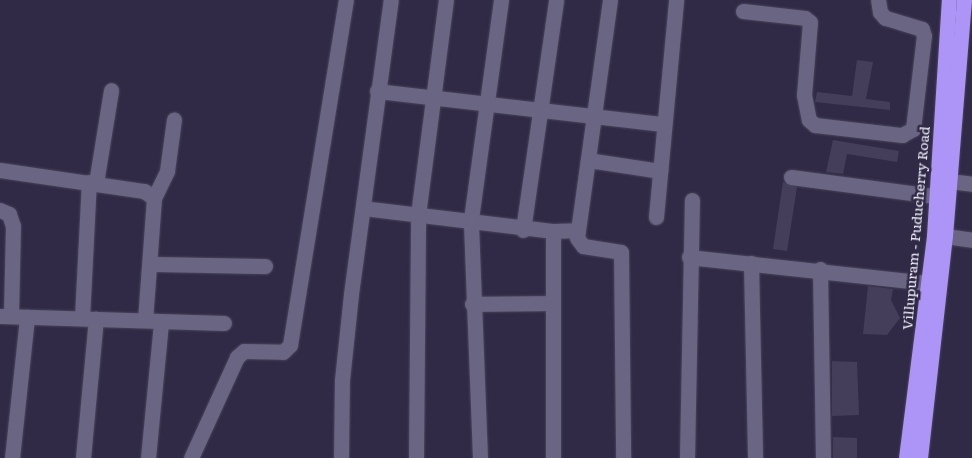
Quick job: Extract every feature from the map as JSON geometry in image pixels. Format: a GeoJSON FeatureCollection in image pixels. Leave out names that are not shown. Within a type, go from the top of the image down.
{"type":"FeatureCollection","features":[{"type":"Feature","properties":{"kind":"highway","name":"Villupuram - Puducherry Road"},"geometry":{"type":"LineString","coordinates":[[911,458],[945,236],[942,198],[949,0]]}},
{"type":"Feature","properties":{"kind":"highway","name":"Villupuram - Puducherry Road"},"geometry":{"type":"LineString","coordinates":[[931,318],[929,283],[942,198],[949,181],[964,0]]}},
{"type":"Feature","properties":{"kind":"street"},"geometry":{"type":"LineString","coordinates":[[191,458],[237,357],[244,351],[282,352],[290,345],[346,0]]}},
{"type":"Feature","properties":{"kind":"street"},"geometry":{"type":"LineString","coordinates":[[341,458],[342,380],[377,90],[391,0]]}},
{"type":"Feature","properties":{"kind":"street"},"geometry":{"type":"LineString","coordinates":[[416,458],[418,215],[446,0]]}},
{"type":"Feature","properties":{"kind":"street"},"geometry":{"type":"LineString","coordinates":[[480,458],[472,304],[472,219],[501,0]]}},
{"type":"Feature","properties":{"kind":"street"},"geometry":{"type":"LineString","coordinates":[[523,230],[556,0]]}},
{"type":"Feature","properties":{"kind":"street"},"geometry":{"type":"LineString","coordinates":[[610,0],[578,230],[578,244],[620,252],[623,458]]}},
{"type":"Feature","properties":{"kind":"street"},"geometry":{"type":"LineString","coordinates":[[656,217],[676,0]]}},
{"type":"Feature","properties":{"kind":"street"},"geometry":{"type":"LineString","coordinates":[[744,12],[805,18],[810,22],[804,95],[809,120],[814,124],[902,135],[913,129],[924,36],[922,29],[885,18],[880,12],[878,0]]}},
{"type":"Feature","properties":{"kind":"street"},"geometry":{"type":"LineString","coordinates":[[83,458],[92,183],[111,90]]}},
{"type":"Feature","properties":{"kind":"street"},"geometry":{"type":"LineString","coordinates":[[377,90],[487,102],[541,111],[594,115],[664,124]]}},
{"type":"Feature","properties":{"kind":"street"},"geometry":{"type":"LineString","coordinates":[[145,320],[154,198],[167,171],[174,119]]}},
{"type":"Feature","properties":{"kind":"street"},"geometry":{"type":"LineString","coordinates":[[588,160],[660,171]]}},
{"type":"Feature","properties":{"kind":"street"},"geometry":{"type":"LineString","coordinates":[[0,170],[144,191],[154,198]]}},
{"type":"Feature","properties":{"kind":"street"},"geometry":{"type":"LineString","coordinates":[[791,177],[942,198]]}},
{"type":"Feature","properties":{"kind":"street"},"geometry":{"type":"LineString","coordinates":[[949,181],[972,184]]}},
{"type":"Feature","properties":{"kind":"street"},"geometry":{"type":"LineString","coordinates":[[687,458],[689,257],[692,200]]}},
{"type":"Feature","properties":{"kind":"street"},"geometry":{"type":"LineString","coordinates":[[363,208],[472,219],[523,230],[578,230]]}},
{"type":"Feature","properties":{"kind":"street"},"geometry":{"type":"LineString","coordinates":[[0,210],[9,214],[13,226],[6,316],[224,323]]}},
{"type":"Feature","properties":{"kind":"street"},"geometry":{"type":"LineString","coordinates":[[552,458],[550,304],[553,230]]}},
{"type":"Feature","properties":{"kind":"street"},"geometry":{"type":"LineString","coordinates":[[945,236],[972,240]]}},
{"type":"Feature","properties":{"kind":"street"},"geometry":{"type":"LineString","coordinates":[[689,257],[820,269],[929,283]]}},
{"type":"Feature","properties":{"kind":"street"},"geometry":{"type":"LineString","coordinates":[[150,264],[265,266]]}},
{"type":"Feature","properties":{"kind":"street"},"geometry":{"type":"LineString","coordinates":[[751,264],[755,458]]}},
{"type":"Feature","properties":{"kind":"street"},"geometry":{"type":"LineString","coordinates":[[820,269],[823,458]]}},
{"type":"Feature","properties":{"kind":"street"},"geometry":{"type":"LineString","coordinates":[[472,304],[550,304]]}},
{"type":"Feature","properties":{"kind":"street"},"geometry":{"type":"LineString","coordinates":[[12,458],[27,317]]}},
{"type":"Feature","properties":{"kind":"street"},"geometry":{"type":"LineString","coordinates":[[148,458],[161,322]]}},
{"type":"Feature","properties":{"kind":"building"},"geometry":{"type":"Polygon","coordinates":[[[857,60],[873,62],[866,99],[890,102],[890,110],[815,102],[817,92],[852,96],[857,60]]]}},
{"type":"Feature","properties":{"kind":"building"},"geometry":{"type":"Polygon","coordinates":[[[833,140],[899,151],[897,162],[847,154],[843,174],[826,172],[833,140]]]}},
{"type":"Feature","properties":{"kind":"building"},"geometry":{"type":"Polygon","coordinates":[[[783,182],[797,187],[787,251],[773,249],[783,182]]]}},
{"type":"Feature","properties":{"kind":"building"},"geometry":{"type":"Polygon","coordinates":[[[868,286],[893,289],[891,300],[900,318],[887,335],[863,334],[868,286]]]}},
{"type":"Feature","properties":{"kind":"building"},"geometry":{"type":"Polygon","coordinates":[[[832,361],[857,362],[859,415],[832,416],[832,361]]]}},
{"type":"Feature","properties":{"kind":"building"},"geometry":{"type":"Polygon","coordinates":[[[833,437],[857,438],[857,458],[833,458],[833,437]]]}}]}
